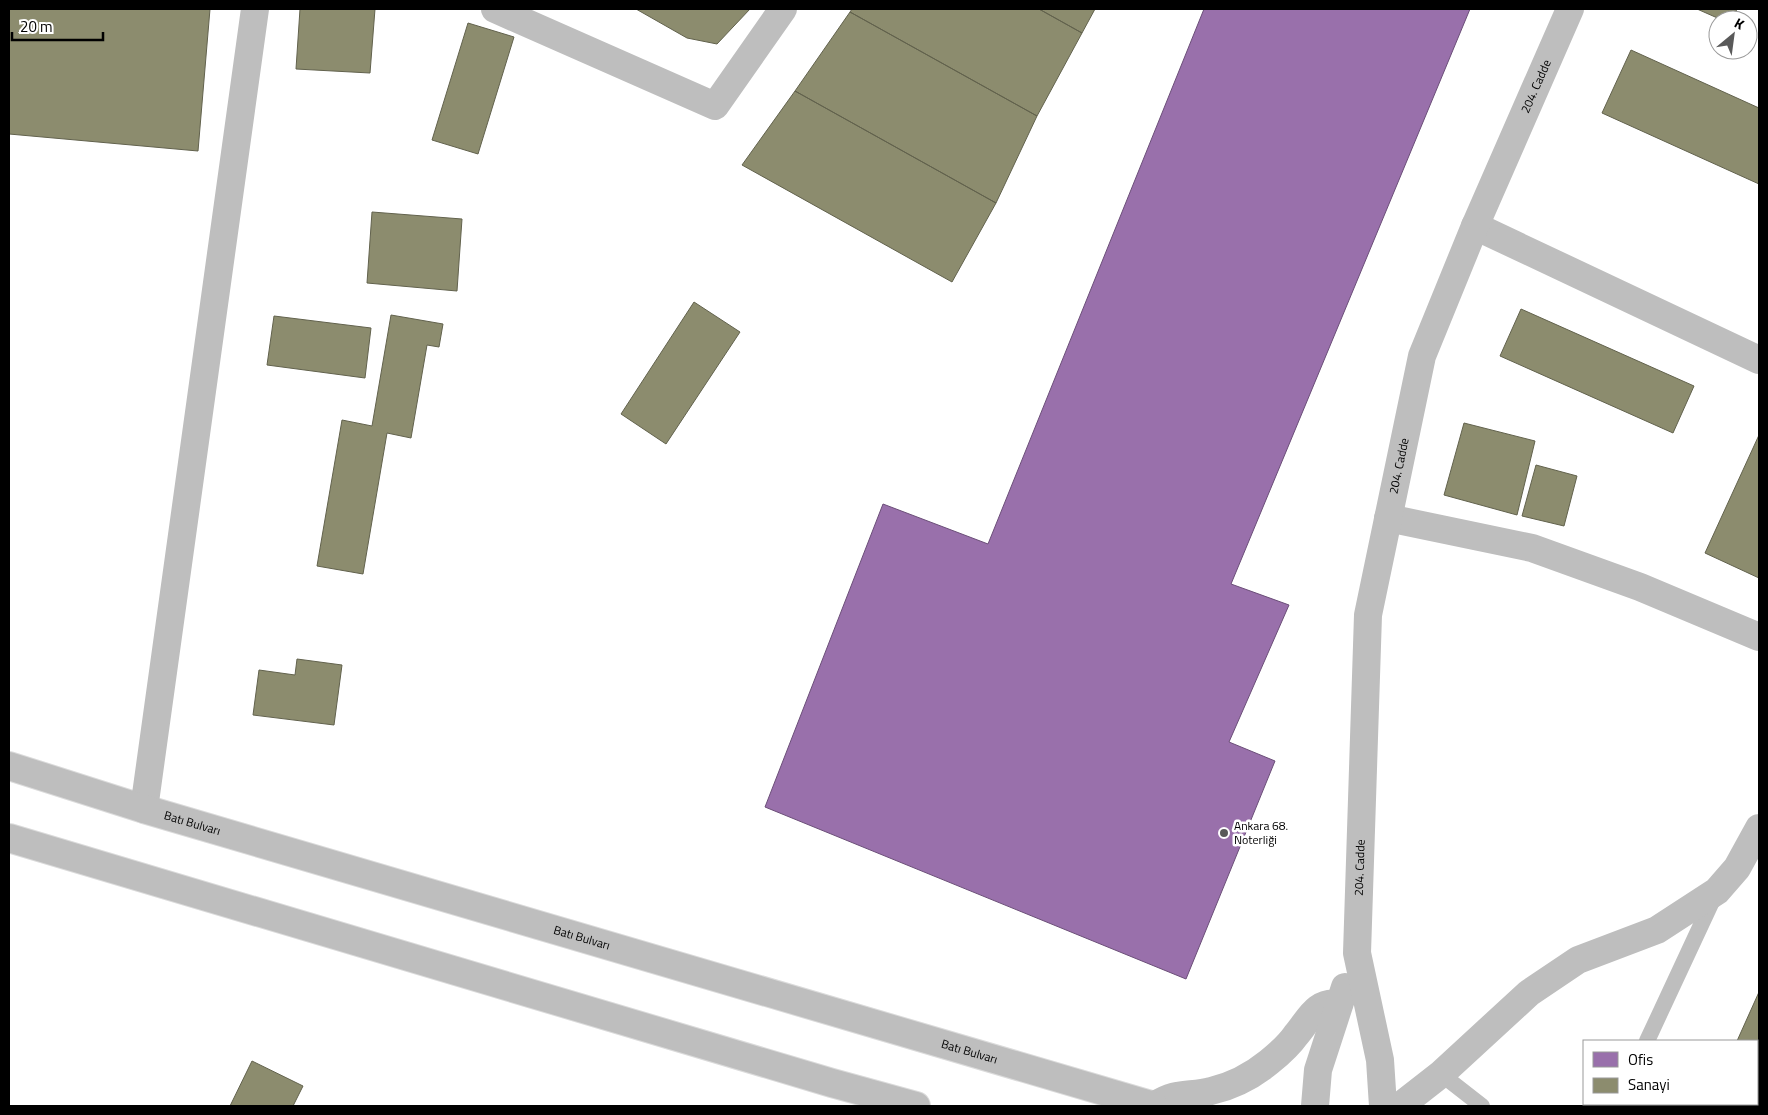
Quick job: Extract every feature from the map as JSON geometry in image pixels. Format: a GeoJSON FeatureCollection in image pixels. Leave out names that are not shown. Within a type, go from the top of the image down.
{"type":"FeatureCollection","features":[{"type":"Feature","properties":{"kind":"street"},"geometry":{"type":"LineString","coordinates":[[144,809],[255,9]]}},
{"type":"Feature","properties":{"kind":"street"},"geometry":{"type":"LineString","coordinates":[[495,9],[714,106],[783,9]]}},
{"type":"Feature","properties":{"kind":"street","name":"204. Cadde"},"geometry":{"type":"LineString","coordinates":[[1383,1106],[1380,1060],[1357,953],[1368,615],[1422,356],[1475,226],[1570,9]]}},
{"type":"Feature","properties":{"kind":"street"},"geometry":{"type":"LineString","coordinates":[[1475,226],[1759,360]]}},
{"type":"Feature","properties":{"kind":"street"},"geometry":{"type":"LineString","coordinates":[[1388,518],[1532,548],[1640,587],[1759,636]]}},
{"type":"Feature","properties":{"kind":"street","name":"Batı Bulvarı"},"geometry":{"type":"LineString","coordinates":[[9,766],[144,809],[1153,1106]]}},
{"type":"Feature","properties":{"kind":"street"},"geometry":{"type":"LineString","coordinates":[[1400,1106],[1441,1074],[1529,993],[1578,960],[1657,930],[1717,891],[1737,868],[1759,828]]}},
{"type":"Feature","properties":{"kind":"street"},"geometry":{"type":"LineString","coordinates":[[9,838],[804,1075],[916,1106]]}},
{"type":"Feature","properties":{"kind":"street","name":"204. Cadde"},"geometry":{"type":"LineString","coordinates":[[1315,1106],[1318,1070],[1357,953]]}},
{"type":"Feature","properties":{"kind":"street"},"geometry":{"type":"LineString","coordinates":[[1153,1106],[1175,1096],[1210,1092],[1230,1085],[1249,1075],[1268,1063],[1282,1050],[1319,1007],[1333,1003],[1339,1004]]}},
{"type":"Feature","properties":{"kind":"lane"},"geometry":{"type":"LineString","coordinates":[[1647,1040],[1717,891]]}},
{"type":"Feature","properties":{"kind":"lane"},"geometry":{"type":"LineString","coordinates":[[1441,1074],[1482,1106]]}},
{"type":"Feature","properties":{"kind":"building: Ofis"},"geometry":{"type":"Polygon","coordinates":[[[1204,9],[1470,9],[1231,584],[1289,605],[1229,742],[1275,761],[1186,979],[765,807],[883,504],[988,544],[1204,9]]]}},
{"type":"Feature","properties":{"kind":"building: Sanayi"},"geometry":{"type":"Polygon","coordinates":[[[9,9],[210,9],[198,151],[9,134],[9,9]]]}},
{"type":"Feature","properties":{"kind":"building: Sanayi"},"geometry":{"type":"Polygon","coordinates":[[[300,9],[375,9],[370,73],[296,69],[300,9]]]}},
{"type":"Feature","properties":{"kind":"building: Sanayi"},"geometry":{"type":"Polygon","coordinates":[[[636,9],[750,9],[717,44],[687,38],[636,9]]]}},
{"type":"Feature","properties":{"kind":"building: Sanayi"},"geometry":{"type":"Polygon","coordinates":[[[852,9],[1039,9],[1082,33],[1037,116],[850,12],[852,9]]]}},
{"type":"Feature","properties":{"kind":"building: Sanayi"},"geometry":{"type":"Polygon","coordinates":[[[1039,9],[1095,9],[1082,33],[1039,9]]]}},
{"type":"Feature","properties":{"kind":"building: Sanayi"},"geometry":{"type":"Polygon","coordinates":[[[1697,9],[1737,9],[1708,10],[1708,14],[1697,9]]]}},
{"type":"Feature","properties":{"kind":"building: Sanayi"},"geometry":{"type":"Polygon","coordinates":[[[850,12],[1037,116],[996,203],[795,91],[850,12]]]}},
{"type":"Feature","properties":{"kind":"building: Sanayi"},"geometry":{"type":"Polygon","coordinates":[[[468,23],[514,37],[478,154],[432,140],[468,23]]]}},
{"type":"Feature","properties":{"kind":"building: Sanayi"},"geometry":{"type":"Polygon","coordinates":[[[1631,50],[1759,108],[1759,184],[1602,113],[1631,50]]]}},
{"type":"Feature","properties":{"kind":"building: Sanayi"},"geometry":{"type":"Polygon","coordinates":[[[795,91],[996,203],[952,282],[742,165],[795,91]]]}},
{"type":"Feature","properties":{"kind":"building: Sanayi"},"geometry":{"type":"Polygon","coordinates":[[[372,212],[462,219],[457,291],[367,283],[372,212]]]}},
{"type":"Feature","properties":{"kind":"building: Sanayi"},"geometry":{"type":"Polygon","coordinates":[[[694,302],[740,332],[666,444],[621,414],[694,302]]]}},
{"type":"Feature","properties":{"kind":"building: Sanayi"},"geometry":{"type":"Polygon","coordinates":[[[1521,309],[1694,386],[1673,433],[1500,356],[1521,309]]]}},
{"type":"Feature","properties":{"kind":"building: Sanayi"},"geometry":{"type":"Polygon","coordinates":[[[391,315],[443,324],[439,347],[427,345],[411,438],[387,433],[363,574],[317,566],[342,420],[372,426],[391,315]]]}},
{"type":"Feature","properties":{"kind":"building: Sanayi"},"geometry":{"type":"Polygon","coordinates":[[[274,316],[371,328],[365,378],[267,365],[274,316]]]}},
{"type":"Feature","properties":{"kind":"building: Sanayi"},"geometry":{"type":"Polygon","coordinates":[[[1464,423],[1535,441],[1517,515],[1444,495],[1464,423]]]}},
{"type":"Feature","properties":{"kind":"building: Sanayi"},"geometry":{"type":"Polygon","coordinates":[[[1759,435],[1759,578],[1705,553],[1759,435]]]}},
{"type":"Feature","properties":{"kind":"building: Sanayi"},"geometry":{"type":"Polygon","coordinates":[[[1536,465],[1577,476],[1564,526],[1522,516],[1536,465]]]}},
{"type":"Feature","properties":{"kind":"building: Sanayi"},"geometry":{"type":"Polygon","coordinates":[[[297,659],[342,665],[334,725],[253,715],[259,670],[295,675],[297,659]]]}},
{"type":"Feature","properties":{"kind":"building: Sanayi"},"geometry":{"type":"Polygon","coordinates":[[[1759,992],[1759,1106],[1708,1106],[1758,1105],[1758,1040],[1737,1040],[1759,992]]]}},
{"type":"Feature","properties":{"kind":"building: Sanayi"},"geometry":{"type":"Polygon","coordinates":[[[252,1061],[303,1086],[293,1106],[230,1106],[252,1061]]]}},
{"type":"Feature","properties":{"kind":"place","name":"Ankara 68. Noterliği"},"geometry":{"type":"Point","coordinates":[1224,833]}}]}
